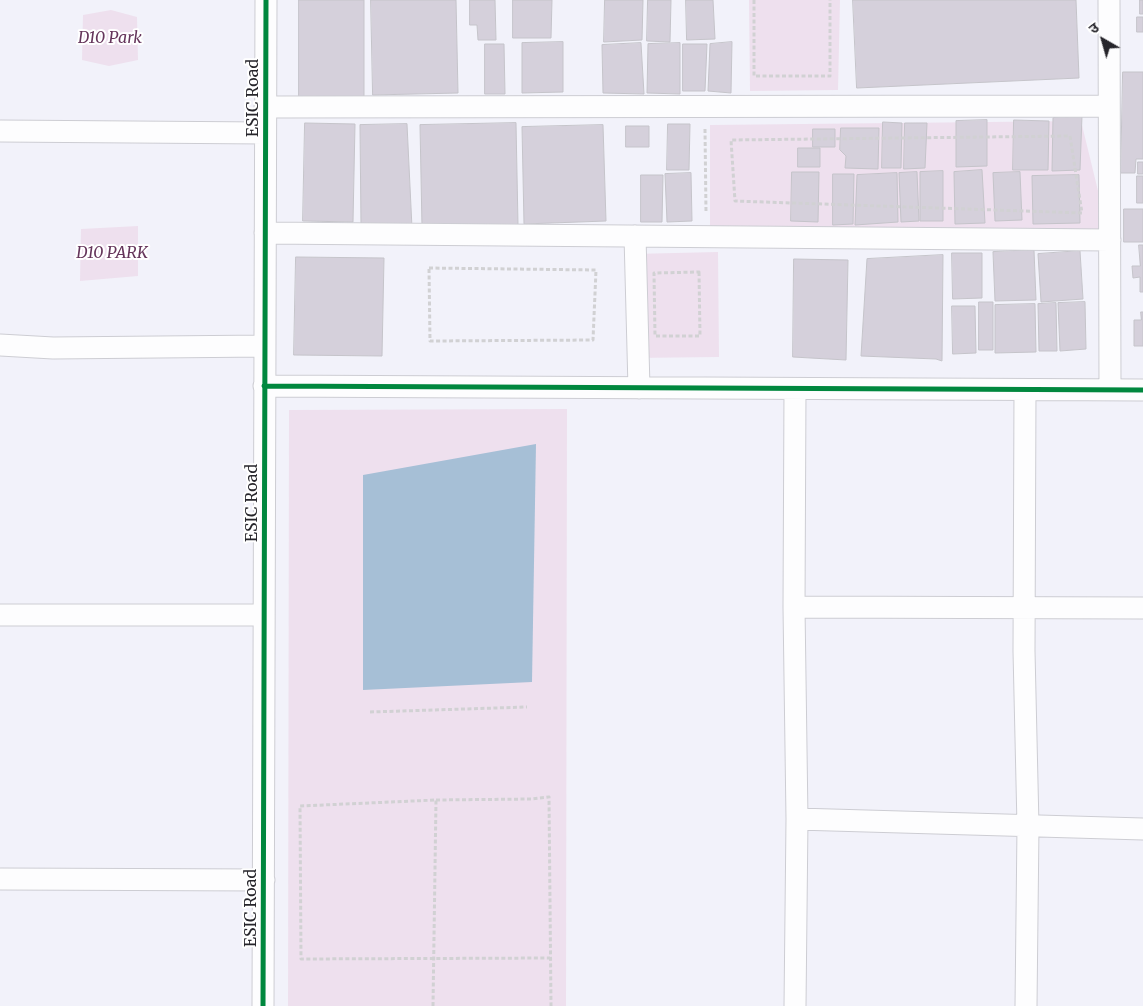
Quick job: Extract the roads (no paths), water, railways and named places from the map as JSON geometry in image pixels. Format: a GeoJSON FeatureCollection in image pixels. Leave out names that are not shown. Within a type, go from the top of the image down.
{"type":"FeatureCollection","features":[{"type":"Feature","properties":{"kind":"street","name":"ESIC Road"},"geometry":{"type":"LineString","coordinates":[[264,1006],[266,0]]}},
{"type":"Feature","properties":{"kind":"street"},"geometry":{"type":"LineString","coordinates":[[1109,0],[1110,390]]}},
{"type":"Feature","properties":{"kind":"street"},"geometry":{"type":"LineString","coordinates":[[265,107],[1109,106]]}},
{"type":"Feature","properties":{"kind":"street"},"geometry":{"type":"LineString","coordinates":[[0,131],[265,133]]}},
{"type":"Feature","properties":{"kind":"street"},"geometry":{"type":"LineString","coordinates":[[265,233],[1110,240]]}},
{"type":"Feature","properties":{"kind":"street"},"geometry":{"type":"LineString","coordinates":[[635,236],[640,388]]}},
{"type":"Feature","properties":{"kind":"street"},"geometry":{"type":"LineString","coordinates":[[0,345],[53,348],[265,346]]}},
{"type":"Feature","properties":{"kind":"street"},"geometry":{"type":"LineString","coordinates":[[264,386],[1143,390]]}},
{"type":"Feature","properties":{"kind":"street"},"geometry":{"type":"LineString","coordinates":[[795,389],[794,607],[798,819],[795,1006]]}},
{"type":"Feature","properties":{"kind":"street"},"geometry":{"type":"LineString","coordinates":[[1025,390],[1024,651],[1028,826],[1026,1006]]}},
{"type":"Feature","properties":{"kind":"street"},"geometry":{"type":"LineString","coordinates":[[794,607],[1143,608]]}},
{"type":"Feature","properties":{"kind":"street"},"geometry":{"type":"LineString","coordinates":[[0,615],[264,615]]}},
{"type":"Feature","properties":{"kind":"street"},"geometry":{"type":"LineString","coordinates":[[798,819],[1143,829]]}},
{"type":"Feature","properties":{"kind":"street"},"geometry":{"type":"LineString","coordinates":[[0,879],[264,880]]}},
{"type":"Feature","properties":{"kind":"water"},"geometry":{"type":"Polygon","coordinates":[[[536,444],[532,682],[363,690],[363,475],[536,444]]]}},
{"type":"Feature","properties":{"kind":"park label","name":"D10 Park"},"geometry":{"type":"Point","coordinates":[110,38]}},
{"type":"Feature","properties":{"kind":"park label","name":"D10 PARK"},"geometry":{"type":"Point","coordinates":[112,253]}}]}
